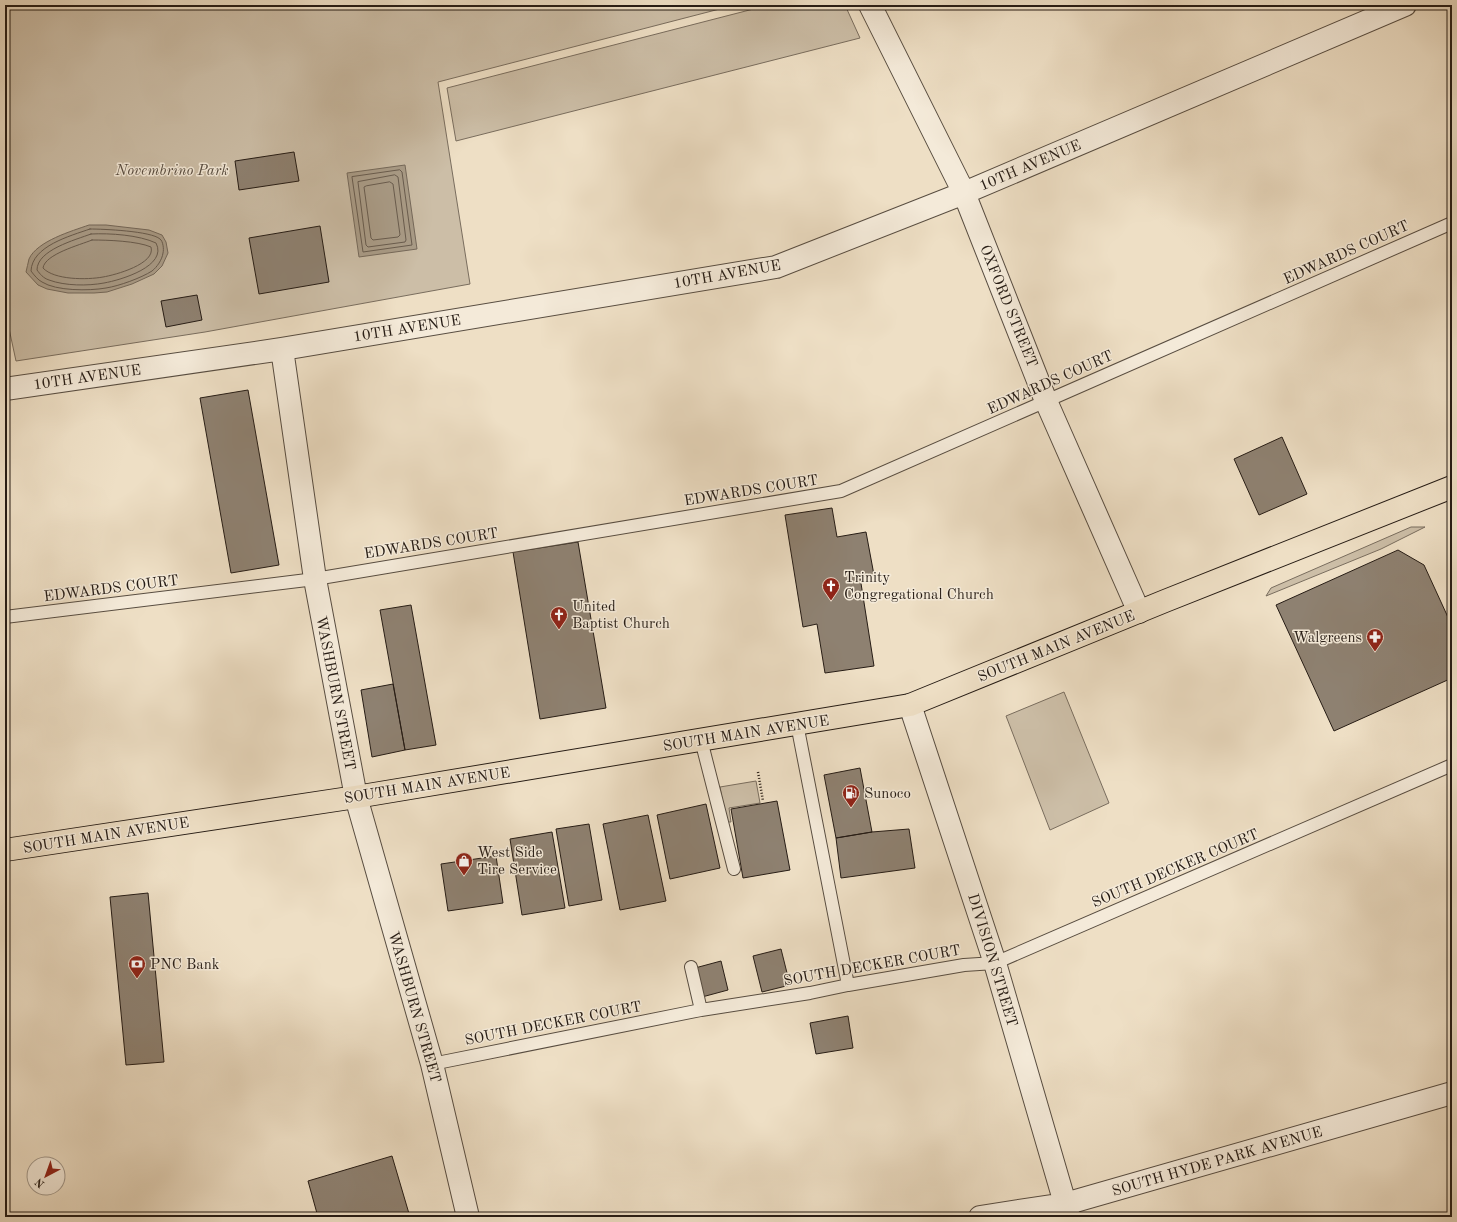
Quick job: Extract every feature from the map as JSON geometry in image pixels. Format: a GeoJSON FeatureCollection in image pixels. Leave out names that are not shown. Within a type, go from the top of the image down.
{"type":"FeatureCollection","features":[{"type":"Feature","properties":{"kind":"main road","name":"SOUTH MAIN AVENUE"},"geometry":{"type":"LineString","coordinates":[[5,850],[356,797],[910,705],[1452,487]]}},
{"type":"Feature","properties":{"kind":"street","name":"OXFORD STREET"},"geometry":{"type":"LineString","coordinates":[[870,5],[964,193],[1046,401],[1139,612]]}},
{"type":"Feature","properties":{"kind":"street","name":"10TH AVENUE"},"geometry":{"type":"LineString","coordinates":[[5,389],[282,348],[776,267],[964,193],[1405,5]]}},
{"type":"Feature","properties":{"kind":"street","name":"WASHBURN STREET"},"geometry":{"type":"LineString","coordinates":[[282,348],[315,579],[356,797],[432,1064],[468,1217]]}},
{"type":"Feature","properties":{"kind":"street","name":"DIVISION STREET"},"geometry":{"type":"LineString","coordinates":[[910,705],[995,963],[1067,1211]]}},
{"type":"Feature","properties":{"kind":"street","name":"SOUTH HYDE PARK AVENUE"},"geometry":{"type":"LineString","coordinates":[[980,1217],[1067,1211],[1452,1093]]}},
{"type":"Feature","properties":{"kind":"lane","name":"EDWARDS COURT"},"geometry":{"type":"LineString","coordinates":[[5,616],[315,579],[841,491],[1452,223]]}},
{"type":"Feature","properties":{"kind":"lane"},"geometry":{"type":"LineString","coordinates":[[796,724],[848,985]]}},
{"type":"Feature","properties":{"kind":"lane"},"geometry":{"type":"LineString","coordinates":[[700,740],[734,869]]}},
{"type":"Feature","properties":{"kind":"lane","name":"SOUTH DECKER COURT"},"geometry":{"type":"LineString","coordinates":[[432,1064],[701,1010],[810,993],[964,965],[995,963],[1452,765]]}},
{"type":"Feature","properties":{"kind":"lane"},"geometry":{"type":"LineString","coordinates":[[690,967],[701,1010]]}},
{"type":"Feature","properties":{"kind":"path"},"geometry":{"type":"LineString","coordinates":[[758,772],[763,801]]}},
{"type":"Feature","properties":{"kind":"green space","name":"Novembrino Park"},"geometry":{"type":"Polygon","coordinates":[[[5,5],[735,5],[438,82],[470,284],[205,332],[16,361],[5,310],[5,5]]]}},
{"type":"Feature","properties":{"kind":"green space"},"geometry":{"type":"Polygon","coordinates":[[[769,5],[845,5],[860,38],[456,141],[447,88],[769,5]]]}},
{"type":"Feature","properties":{"kind":"green space"},"geometry":{"type":"Polygon","coordinates":[[[1411,527],[1425,527],[1381,549],[1266,596],[1271,588],[1411,527]]]}},
{"type":"Feature","properties":{"kind":"green space"},"geometry":{"type":"Polygon","coordinates":[[[1064,692],[1109,803],[1050,830],[1006,716],[1064,692]]]}},
{"type":"Feature","properties":{"kind":"green space"},"geometry":{"type":"Polygon","coordinates":[[[756,781],[760,803],[729,808],[731,822],[726,822],[720,787],[756,781]]]}},
{"type":"Feature","properties":{"kind":"water"},"geometry":{"type":"Polygon","coordinates":[[[405,165],[417,249],[359,257],[347,173],[405,165]]]}},
{"type":"Feature","properties":{"kind":"water"},"geometry":{"type":"Polygon","coordinates":[[[89,225],[106,225],[149,230],[162,235],[166,242],[168,253],[162,266],[154,274],[132,284],[107,292],[68,293],[47,289],[38,285],[26,272],[29,259],[33,253],[47,242],[89,225]]]}},
{"type":"Feature","properties":{"kind":"building"},"geometry":{"type":"Polygon","coordinates":[[[294,152],[299,181],[239,190],[235,161],[294,152]]]}},
{"type":"Feature","properties":{"kind":"building"},"geometry":{"type":"Polygon","coordinates":[[[320,226],[329,282],[259,294],[249,238],[320,226]]]}},
{"type":"Feature","properties":{"kind":"building"},"geometry":{"type":"Polygon","coordinates":[[[197,295],[202,320],[166,327],[161,301],[197,295]]]}},
{"type":"Feature","properties":{"kind":"building"},"geometry":{"type":"Polygon","coordinates":[[[248,390],[279,565],[231,573],[200,398],[248,390]]]}},
{"type":"Feature","properties":{"kind":"building"},"geometry":{"type":"Polygon","coordinates":[[[1282,437],[1307,494],[1259,515],[1234,459],[1282,437]]]}},
{"type":"Feature","properties":{"kind":"building","name":"Trinity Congregational Church"},"geometry":{"type":"Polygon","coordinates":[[[832,508],[837,537],[866,532],[874,575],[860,577],[874,666],[825,673],[817,624],[803,627],[785,515],[832,508]]]}},
{"type":"Feature","properties":{"kind":"building","name":"United Baptist Church"},"geometry":{"type":"Polygon","coordinates":[[[578,542],[606,708],[540,719],[513,552],[578,542]]]}},
{"type":"Feature","properties":{"kind":"building","name":"Walgreens"},"geometry":{"type":"Polygon","coordinates":[[[1398,550],[1424,565],[1452,626],[1452,678],[1334,731],[1276,605],[1398,550]]]}},
{"type":"Feature","properties":{"kind":"building"},"geometry":{"type":"Polygon","coordinates":[[[411,605],[436,745],[405,750],[380,610],[411,605]]]}},
{"type":"Feature","properties":{"kind":"building"},"geometry":{"type":"Polygon","coordinates":[[[393,684],[405,750],[372,757],[361,690],[393,684]]]}},
{"type":"Feature","properties":{"kind":"building"},"geometry":{"type":"Polygon","coordinates":[[[860,768],[872,832],[836,838],[824,775],[860,768]]]}},
{"type":"Feature","properties":{"kind":"building"},"geometry":{"type":"Polygon","coordinates":[[[777,801],[790,870],[743,878],[731,809],[777,801]]]}},
{"type":"Feature","properties":{"kind":"building"},"geometry":{"type":"Polygon","coordinates":[[[706,804],[720,868],[670,879],[657,815],[706,804]]]}},
{"type":"Feature","properties":{"kind":"building"},"geometry":{"type":"Polygon","coordinates":[[[648,815],[666,901],[620,910],[603,824],[648,815]]]}},
{"type":"Feature","properties":{"kind":"building"},"geometry":{"type":"Polygon","coordinates":[[[589,824],[602,900],[569,906],[556,829],[589,824]]]}},
{"type":"Feature","properties":{"kind":"building"},"geometry":{"type":"Polygon","coordinates":[[[909,829],[915,868],[841,878],[836,838],[872,832],[909,829]]]}},
{"type":"Feature","properties":{"kind":"building"},"geometry":{"type":"Polygon","coordinates":[[[552,832],[565,908],[522,915],[510,839],[552,832]]]}},
{"type":"Feature","properties":{"kind":"building"},"geometry":{"type":"Polygon","coordinates":[[[496,856],[503,903],[448,911],[441,864],[496,856]]]}},
{"type":"Feature","properties":{"kind":"building","name":"PNC Bank"},"geometry":{"type":"Polygon","coordinates":[[[148,893],[164,1062],[126,1065],[110,897],[148,893]]]}},
{"type":"Feature","properties":{"kind":"building"},"geometry":{"type":"Polygon","coordinates":[[[781,949],[790,985],[762,992],[753,956],[781,949]]]}},
{"type":"Feature","properties":{"kind":"building"},"geometry":{"type":"Polygon","coordinates":[[[721,961],[728,990],[702,997],[695,968],[721,961]]]}},
{"type":"Feature","properties":{"kind":"building"},"geometry":{"type":"Polygon","coordinates":[[[848,1016],[853,1048],[816,1054],[810,1023],[848,1016]]]}},
{"type":"Feature","properties":{"kind":"building"},"geometry":{"type":"Polygon","coordinates":[[[392,1156],[410,1217],[318,1217],[308,1181],[392,1156]]]}},
{"type":"Feature","properties":{"kind":"place","name":"Trinity Congregational Church"},"geometry":{"type":"Point","coordinates":[831,601]}},
{"type":"Feature","properties":{"kind":"place","name":"United Baptist Church"},"geometry":{"type":"Point","coordinates":[559,630]}},
{"type":"Feature","properties":{"kind":"place","name":"Walgreens"},"geometry":{"type":"Point","coordinates":[1375,652]}},
{"type":"Feature","properties":{"kind":"place","name":"Sunoco"},"geometry":{"type":"Point","coordinates":[851,808]}},
{"type":"Feature","properties":{"kind":"place","name":"West Side Tire Service"},"geometry":{"type":"Point","coordinates":[464,876]}},
{"type":"Feature","properties":{"kind":"place","name":"PNC Bank"},"geometry":{"type":"Point","coordinates":[137,979]}}]}
